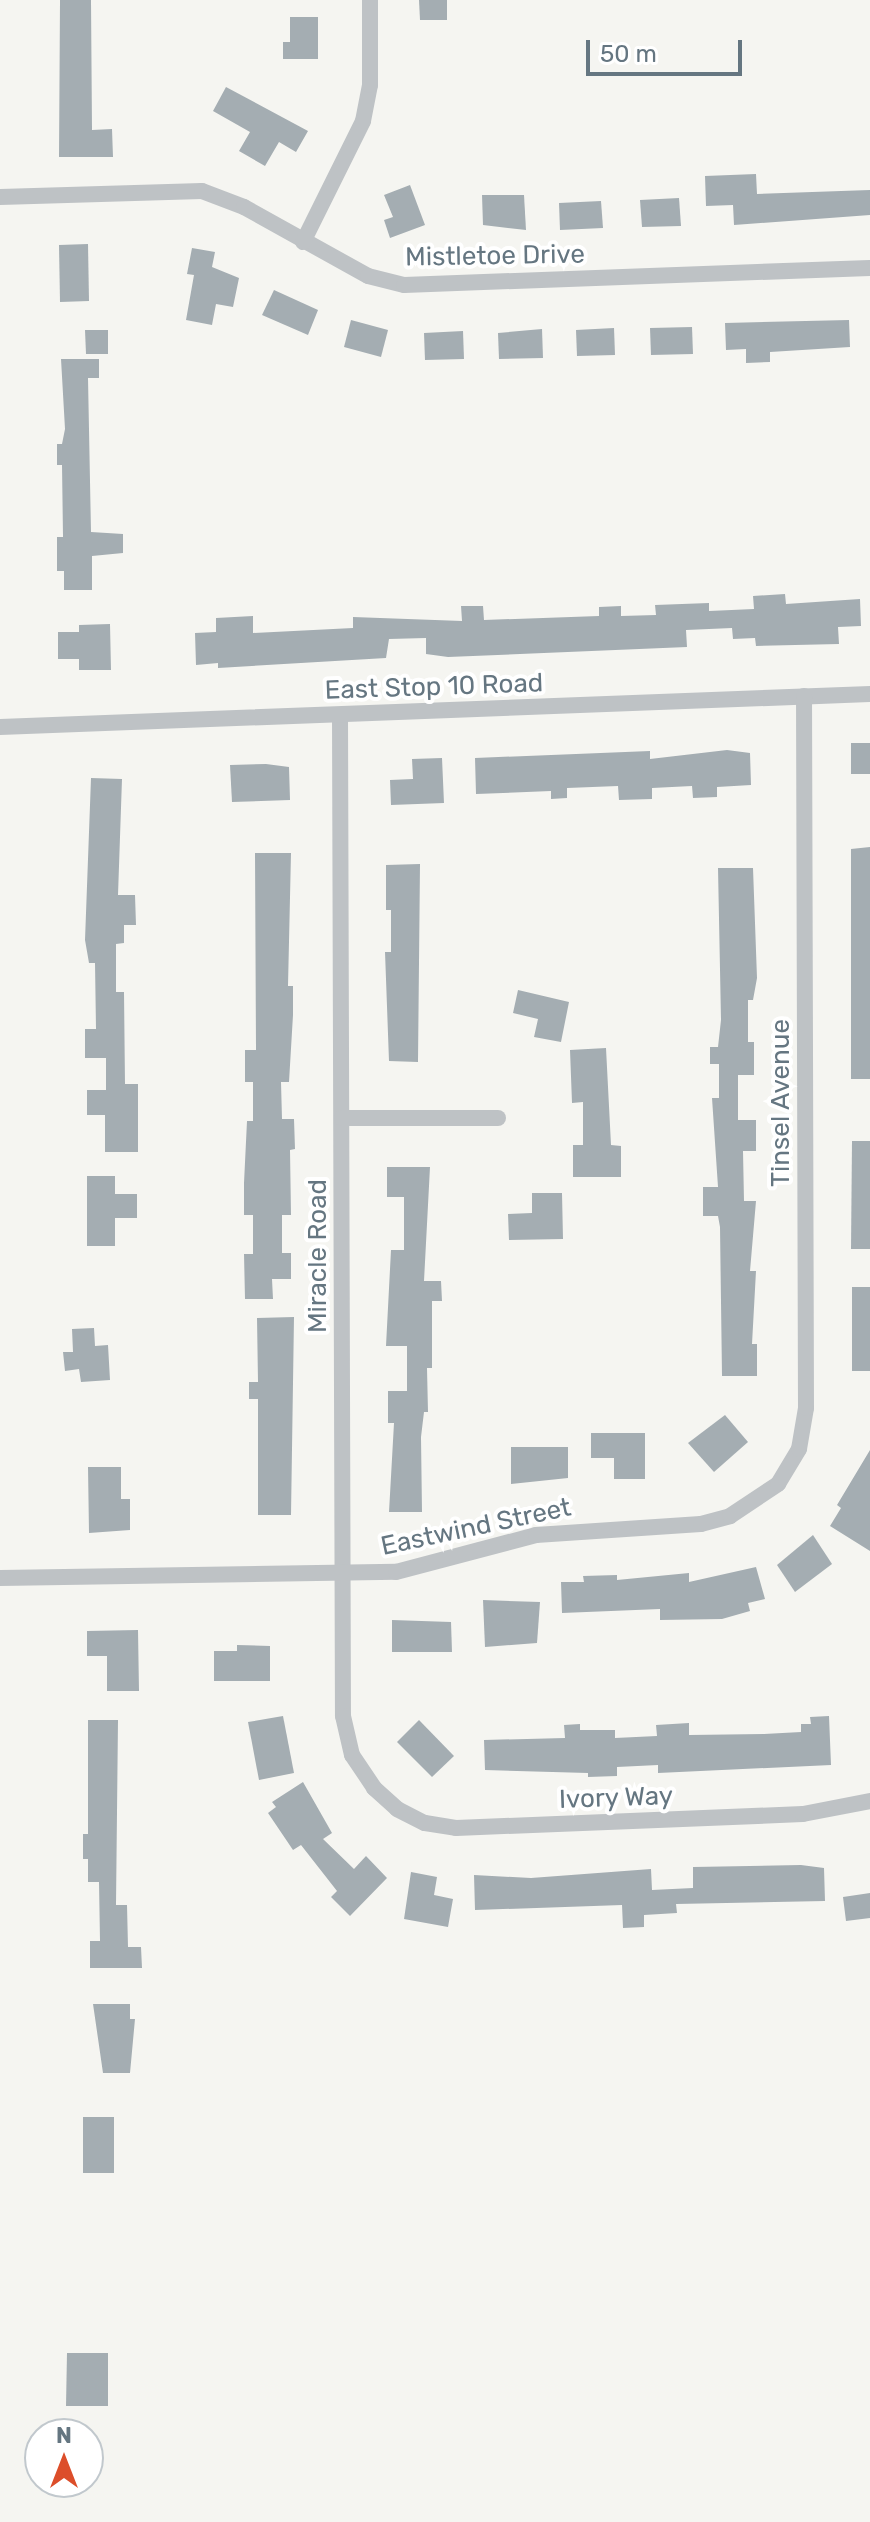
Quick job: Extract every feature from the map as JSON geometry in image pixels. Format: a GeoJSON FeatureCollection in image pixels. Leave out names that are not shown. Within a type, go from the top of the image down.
{"type":"FeatureCollection","features":[{"type":"Feature","properties":{"kind":"street"},"geometry":{"type":"LineString","coordinates":[[303,242],[363,121],[370,85],[370,0]]}},
{"type":"Feature","properties":{"kind":"street","name":"Mistletoe Drive"},"geometry":{"type":"LineString","coordinates":[[0,197],[202,191],[237,204],[368,276],[404,285],[870,268]]}},
{"type":"Feature","properties":{"kind":"street","name":"East Stop 10 Road"},"geometry":{"type":"LineString","coordinates":[[0,727],[870,694]]}},
{"type":"Feature","properties":{"kind":"street","name":"Tinsel Avenue"},"geometry":{"type":"LineString","coordinates":[[763,1497],[792,1464],[806,1416],[804,696]]}},
{"type":"Feature","properties":{"kind":"street","name":"Miracle Road"},"geometry":{"type":"LineString","coordinates":[[340,715],[345,1732],[352,1755],[374,1788]]}},
{"type":"Feature","properties":{"kind":"street"},"geometry":{"type":"LineString","coordinates":[[342,1118],[498,1118]]}},
{"type":"Feature","properties":{"kind":"street","name":"Eastwind Street"},"geometry":{"type":"LineString","coordinates":[[0,1578],[396,1572],[576,1529],[701,1524],[730,1516],[763,1497]]}},
{"type":"Feature","properties":{"kind":"street","name":"Ivory Way"},"geometry":{"type":"LineString","coordinates":[[374,1788],[406,1815],[467,1828],[803,1814],[870,1801]]}},
{"type":"Feature","properties":{"kind":"building"},"geometry":{"type":"Polygon","coordinates":[[[60,0],[91,0],[92,130],[112,129],[113,157],[59,157],[60,0]]]}},
{"type":"Feature","properties":{"kind":"building"},"geometry":{"type":"Polygon","coordinates":[[[419,0],[447,0],[447,20],[420,20],[419,0]]]}},
{"type":"Feature","properties":{"kind":"building"},"geometry":{"type":"Polygon","coordinates":[[[290,17],[318,17],[318,59],[283,59],[283,42],[290,42],[290,17]]]}},
{"type":"Feature","properties":{"kind":"building"},"geometry":{"type":"Polygon","coordinates":[[[226,87],[308,131],[296,152],[279,142],[265,166],[239,151],[250,132],[213,111],[226,87]]]}},
{"type":"Feature","properties":{"kind":"building"},"geometry":{"type":"Polygon","coordinates":[[[756,174],[757,194],[870,190],[870,215],[734,225],[733,205],[706,206],[705,176],[756,174]]]}},
{"type":"Feature","properties":{"kind":"building"},"geometry":{"type":"Polygon","coordinates":[[[410,185],[425,225],[390,238],[384,220],[393,217],[384,195],[410,185]]]}},
{"type":"Feature","properties":{"kind":"building"},"geometry":{"type":"Polygon","coordinates":[[[482,195],[524,195],[526,230],[483,225],[482,195]]]}},
{"type":"Feature","properties":{"kind":"building"},"geometry":{"type":"Polygon","coordinates":[[[679,198],[681,226],[642,227],[640,200],[679,198]]]}},
{"type":"Feature","properties":{"kind":"building"},"geometry":{"type":"Polygon","coordinates":[[[601,201],[603,228],[560,230],[559,203],[601,201]]]}},
{"type":"Feature","properties":{"kind":"building"},"geometry":{"type":"Polygon","coordinates":[[[88,244],[89,301],[60,302],[59,245],[88,244]]]}},
{"type":"Feature","properties":{"kind":"building"},"geometry":{"type":"Polygon","coordinates":[[[192,248],[215,252],[212,267],[239,278],[233,307],[216,304],[212,325],[186,320],[194,275],[187,274],[192,248]]]}},
{"type":"Feature","properties":{"kind":"building"},"geometry":{"type":"Polygon","coordinates":[[[274,290],[318,310],[308,335],[262,315],[274,290]]]}},
{"type":"Feature","properties":{"kind":"building"},"geometry":{"type":"Polygon","coordinates":[[[351,320],[388,330],[381,357],[344,347],[351,320]]]}},
{"type":"Feature","properties":{"kind":"building"},"geometry":{"type":"Polygon","coordinates":[[[849,320],[850,347],[770,352],[770,362],[746,363],[746,349],[726,350],[725,323],[849,320]]]}},
{"type":"Feature","properties":{"kind":"building"},"geometry":{"type":"Polygon","coordinates":[[[692,327],[693,354],[651,355],[650,328],[692,327]]]}},
{"type":"Feature","properties":{"kind":"building"},"geometry":{"type":"Polygon","coordinates":[[[614,328],[615,355],[577,356],[576,330],[614,328]]]}},
{"type":"Feature","properties":{"kind":"building"},"geometry":{"type":"Polygon","coordinates":[[[542,329],[543,358],[499,359],[498,333],[542,329]]]}},
{"type":"Feature","properties":{"kind":"building"},"geometry":{"type":"Polygon","coordinates":[[[85,330],[108,330],[108,354],[86,354],[85,330]]]}},
{"type":"Feature","properties":{"kind":"building"},"geometry":{"type":"Polygon","coordinates":[[[463,331],[464,359],[425,360],[424,333],[463,331]]]}},
{"type":"Feature","properties":{"kind":"building"},"geometry":{"type":"Polygon","coordinates":[[[61,359],[99,359],[99,378],[88,378],[91,532],[123,534],[123,553],[92,556],[92,590],[64,590],[64,571],[57,571],[57,537],[63,537],[62,465],[57,465],[57,444],[62,444],[65,429],[61,359]]]}},
{"type":"Feature","properties":{"kind":"building"},"geometry":{"type":"Polygon","coordinates":[[[785,594],[786,604],[860,599],[861,626],[838,627],[839,644],[756,646],[755,638],[733,639],[732,628],[686,630],[687,647],[448,657],[426,654],[426,638],[389,639],[386,658],[218,668],[218,663],[196,665],[195,633],[216,632],[216,618],[253,616],[253,633],[353,628],[353,617],[462,621],[461,606],[483,606],[484,620],[599,616],[599,607],[621,606],[621,616],[656,615],[655,605],[709,603],[709,611],[754,609],[753,596],[785,594]]]}},
{"type":"Feature","properties":{"kind":"building"},"geometry":{"type":"Polygon","coordinates":[[[110,624],[111,670],[79,670],[79,659],[58,659],[58,632],[79,632],[79,625],[110,624]]]}},
{"type":"Feature","properties":{"kind":"building"},"geometry":{"type":"Polygon","coordinates":[[[851,743],[870,743],[870,774],[851,774],[851,743]]]}},
{"type":"Feature","properties":{"kind":"building"},"geometry":{"type":"Polygon","coordinates":[[[727,750],[750,753],[751,785],[717,787],[717,797],[693,798],[692,786],[652,788],[652,799],[619,800],[618,786],[567,788],[567,798],[551,799],[551,791],[476,794],[475,758],[650,751],[650,759],[727,750]]]}},
{"type":"Feature","properties":{"kind":"building"},"geometry":{"type":"Polygon","coordinates":[[[442,758],[444,803],[391,805],[390,780],[413,779],[412,759],[442,758]]]}},
{"type":"Feature","properties":{"kind":"building"},"geometry":{"type":"Polygon","coordinates":[[[230,765],[289,767],[290,800],[232,802],[230,765]]]}},
{"type":"Feature","properties":{"kind":"building"},"geometry":{"type":"Polygon","coordinates":[[[91,778],[122,779],[118,895],[135,895],[136,925],[124,925],[124,943],[116,944],[116,992],[124,992],[125,1084],[138,1084],[138,1152],[105,1152],[105,1115],[87,1115],[87,1090],[106,1090],[106,1058],[85,1058],[85,1029],[96,1029],[95,963],[89,963],[85,940],[91,778]]]}},
{"type":"Feature","properties":{"kind":"building"},"geometry":{"type":"Polygon","coordinates":[[[870,847],[870,1079],[851,1079],[851,849],[870,847]]]}},
{"type":"Feature","properties":{"kind":"building"},"geometry":{"type":"Polygon","coordinates":[[[255,853],[291,853],[288,986],[293,986],[293,1015],[289,1082],[281,1082],[282,1119],[294,1119],[295,1149],[290,1150],[291,1215],[282,1215],[282,1253],[291,1253],[291,1279],[272,1279],[273,1299],[245,1299],[244,1254],[253,1254],[253,1215],[244,1215],[244,1183],[247,1121],[253,1121],[253,1082],[245,1082],[245,1050],[256,1050],[255,853]]]}},
{"type":"Feature","properties":{"kind":"building"},"geometry":{"type":"Polygon","coordinates":[[[420,864],[418,1062],[389,1061],[385,952],[391,952],[391,910],[386,910],[386,865],[420,864]]]}},
{"type":"Feature","properties":{"kind":"building"},"geometry":{"type":"Polygon","coordinates":[[[718,868],[753,868],[757,978],[753,1000],[748,1000],[748,1042],[754,1042],[754,1075],[738,1075],[738,1120],[756,1120],[756,1151],[743,1151],[744,1201],[756,1201],[750,1271],[756,1271],[752,1344],[757,1344],[757,1376],[722,1376],[720,1227],[718,1216],[703,1216],[703,1187],[718,1187],[712,1098],[719,1098],[719,1064],[710,1064],[710,1047],[718,1047],[721,1020],[718,868]]]}},
{"type":"Feature","properties":{"kind":"building"},"geometry":{"type":"Polygon","coordinates":[[[518,990],[569,1002],[561,1042],[534,1037],[538,1019],[513,1013],[518,990]]]}},
{"type":"Feature","properties":{"kind":"building"},"geometry":{"type":"Polygon","coordinates":[[[606,1048],[611,1145],[621,1146],[621,1177],[573,1177],[573,1145],[583,1145],[583,1102],[572,1103],[570,1050],[606,1048]]]}},
{"type":"Feature","properties":{"kind":"building"},"geometry":{"type":"Polygon","coordinates":[[[852,1141],[870,1141],[870,1249],[851,1249],[852,1141]]]}},
{"type":"Feature","properties":{"kind":"building"},"geometry":{"type":"Polygon","coordinates":[[[387,1167],[430,1167],[424,1281],[441,1281],[442,1301],[432,1301],[432,1368],[427,1368],[428,1412],[424,1412],[421,1437],[422,1512],[389,1512],[394,1423],[388,1423],[388,1391],[407,1391],[407,1346],[386,1346],[391,1250],[404,1250],[404,1197],[387,1197],[387,1167]]]}},
{"type":"Feature","properties":{"kind":"building"},"geometry":{"type":"Polygon","coordinates":[[[87,1176],[115,1176],[115,1194],[137,1194],[137,1218],[115,1218],[115,1246],[87,1246],[87,1176]]]}},
{"type":"Feature","properties":{"kind":"building"},"geometry":{"type":"Polygon","coordinates":[[[532,1193],[562,1193],[563,1239],[509,1240],[508,1214],[532,1213],[532,1193]]]}},
{"type":"Feature","properties":{"kind":"building"},"geometry":{"type":"Polygon","coordinates":[[[852,1287],[870,1287],[870,1371],[852,1371],[852,1287]]]}},
{"type":"Feature","properties":{"kind":"building"},"geometry":{"type":"Polygon","coordinates":[[[294,1317],[291,1515],[258,1515],[258,1399],[249,1399],[249,1382],[258,1382],[257,1318],[294,1317]]]}},
{"type":"Feature","properties":{"kind":"building"},"geometry":{"type":"Polygon","coordinates":[[[94,1328],[95,1346],[108,1345],[110,1380],[81,1382],[79,1369],[65,1371],[63,1352],[73,1352],[72,1329],[94,1328]]]}},
{"type":"Feature","properties":{"kind":"building"},"geometry":{"type":"Polygon","coordinates":[[[725,1415],[748,1442],[714,1472],[688,1443],[725,1415]]]}},
{"type":"Feature","properties":{"kind":"building"},"geometry":{"type":"Polygon","coordinates":[[[591,1433],[645,1433],[645,1479],[614,1479],[614,1458],[591,1458],[591,1433]]]}},
{"type":"Feature","properties":{"kind":"building"},"geometry":{"type":"Polygon","coordinates":[[[511,1447],[568,1447],[568,1478],[511,1484],[511,1447]]]}},
{"type":"Feature","properties":{"kind":"building"},"geometry":{"type":"Polygon","coordinates":[[[870,1450],[870,1551],[830,1526],[841,1508],[837,1505],[870,1450]]]}},
{"type":"Feature","properties":{"kind":"building"},"geometry":{"type":"Polygon","coordinates":[[[88,1467],[121,1467],[121,1499],[130,1499],[130,1530],[89,1533],[88,1467]]]}},
{"type":"Feature","properties":{"kind":"building"},"geometry":{"type":"Polygon","coordinates":[[[813,1535],[832,1564],[795,1592],[777,1565],[813,1535]]]}},
{"type":"Feature","properties":{"kind":"building"},"geometry":{"type":"Polygon","coordinates":[[[756,1567],[765,1599],[748,1603],[750,1611],[722,1619],[660,1620],[660,1609],[562,1613],[561,1582],[584,1582],[583,1576],[617,1575],[617,1580],[689,1573],[689,1582],[756,1567]]]}},
{"type":"Feature","properties":{"kind":"building"},"geometry":{"type":"Polygon","coordinates":[[[483,1600],[540,1602],[537,1643],[485,1647],[483,1600]]]}},
{"type":"Feature","properties":{"kind":"building"},"geometry":{"type":"Polygon","coordinates":[[[392,1620],[451,1622],[452,1652],[392,1652],[392,1620]]]}},
{"type":"Feature","properties":{"kind":"building"},"geometry":{"type":"Polygon","coordinates":[[[138,1630],[139,1691],[107,1691],[107,1656],[87,1656],[87,1631],[138,1630]]]}},
{"type":"Feature","properties":{"kind":"building"},"geometry":{"type":"Polygon","coordinates":[[[237,1645],[270,1646],[270,1681],[214,1681],[214,1651],[237,1651],[237,1645]]]}},
{"type":"Feature","properties":{"kind":"building"},"geometry":{"type":"Polygon","coordinates":[[[283,1716],[294,1773],[259,1780],[248,1722],[283,1716]]]}},
{"type":"Feature","properties":{"kind":"building"},"geometry":{"type":"Polygon","coordinates":[[[829,1716],[831,1765],[658,1773],[658,1765],[617,1767],[617,1776],[588,1777],[588,1773],[485,1770],[484,1740],[565,1738],[564,1725],[580,1724],[580,1730],[615,1730],[615,1738],[657,1736],[656,1725],[689,1723],[689,1735],[764,1734],[801,1732],[801,1724],[811,1724],[810,1717],[829,1716]]]}},
{"type":"Feature","properties":{"kind":"building"},"geometry":{"type":"Polygon","coordinates":[[[88,1720],[118,1720],[116,1905],[127,1905],[128,1947],[141,1947],[142,1968],[90,1968],[90,1941],[100,1941],[99,1882],[88,1882],[88,1859],[83,1859],[83,1834],[88,1834],[88,1720]]]}},
{"type":"Feature","properties":{"kind":"building"},"geometry":{"type":"Polygon","coordinates":[[[419,1720],[454,1756],[432,1777],[397,1742],[419,1720]]]}},
{"type":"Feature","properties":{"kind":"building"},"geometry":{"type":"Polygon","coordinates":[[[303,1782],[332,1833],[323,1839],[354,1869],[366,1856],[387,1878],[350,1916],[331,1897],[337,1891],[301,1845],[293,1850],[268,1813],[276,1807],[272,1802],[303,1782]]]}},
{"type":"Feature","properties":{"kind":"building"},"geometry":{"type":"Polygon","coordinates":[[[801,1865],[824,1868],[825,1901],[676,1904],[677,1913],[644,1915],[644,1927],[623,1928],[622,1905],[475,1910],[474,1875],[531,1878],[651,1869],[652,1890],[693,1888],[693,1867],[801,1865]]]}},
{"type":"Feature","properties":{"kind":"building"},"geometry":{"type":"Polygon","coordinates":[[[411,1872],[437,1877],[434,1895],[453,1899],[448,1927],[404,1919],[411,1872]]]}},
{"type":"Feature","properties":{"kind":"building"},"geometry":{"type":"Polygon","coordinates":[[[870,1893],[870,1918],[846,1921],[843,1897],[870,1893]]]}},
{"type":"Feature","properties":{"kind":"building"},"geometry":{"type":"Polygon","coordinates":[[[93,2004],[130,2004],[130,2019],[135,2019],[130,2073],[103,2073],[93,2004]]]}},
{"type":"Feature","properties":{"kind":"building"},"geometry":{"type":"Polygon","coordinates":[[[83,2117],[114,2117],[114,2173],[83,2173],[83,2117]]]}},
{"type":"Feature","properties":{"kind":"building"},"geometry":{"type":"Polygon","coordinates":[[[67,2353],[108,2353],[108,2406],[66,2406],[67,2353]]]}}]}
